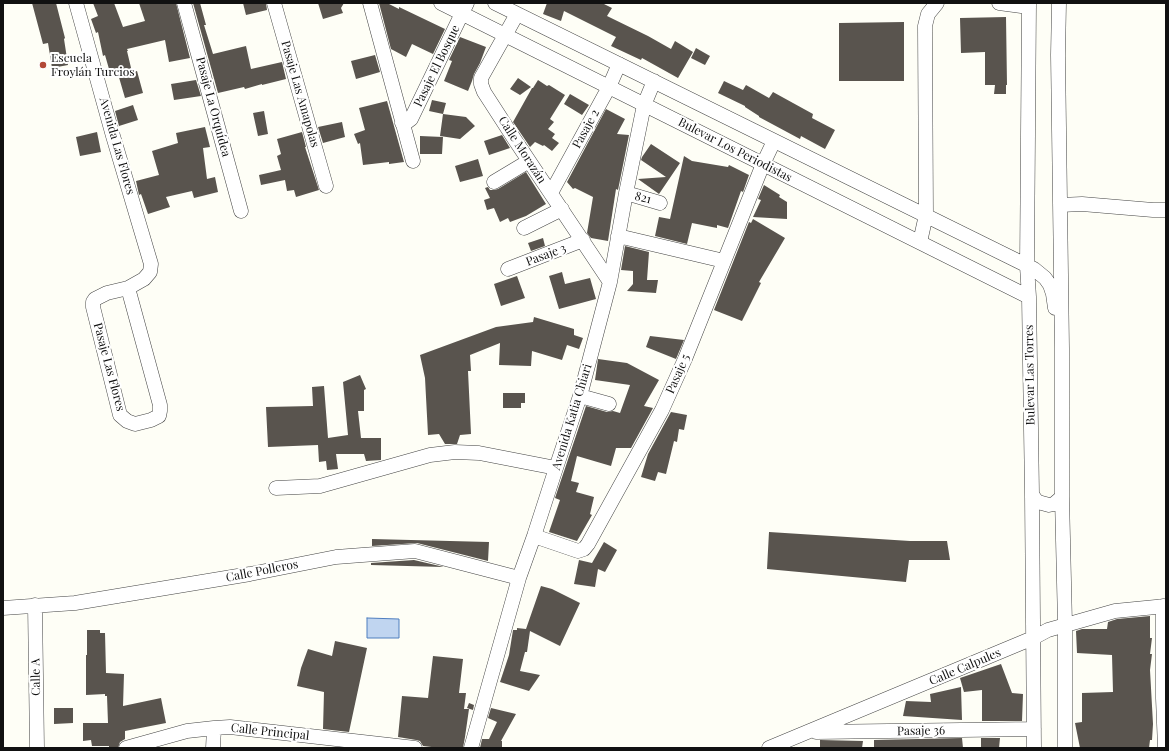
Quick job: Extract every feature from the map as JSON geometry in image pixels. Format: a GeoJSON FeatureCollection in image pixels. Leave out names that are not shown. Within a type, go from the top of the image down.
{"type":"FeatureCollection","features":[{"type":"Feature","properties":{"kind":"street","name":"Avenida Las Flores"},"geometry":{"type":"LineString","coordinates":[[76,3],[113,136],[146,243]]}},
{"type":"Feature","properties":{"kind":"street","name":"Pasaje La Orquídea"},"geometry":{"type":"LineString","coordinates":[[184,3],[241,211]]}},
{"type":"Feature","properties":{"kind":"street","name":"Pasaje Las Amapolas"},"geometry":{"type":"LineString","coordinates":[[274,3],[326,186]]}},
{"type":"Feature","properties":{"kind":"street","name":"Pasaje El Bosque"},"geometry":{"type":"LineString","coordinates":[[370,3],[413,161]]}},
{"type":"Feature","properties":{"kind":"street","name":"Bulevar Los Periodistas"},"geometry":{"type":"LineString","coordinates":[[441,3],[465,8],[505,35],[1029,297]]}},
{"type":"Feature","properties":{"kind":"street","name":"Bulevar Los Periodistas"},"geometry":{"type":"LineString","coordinates":[[495,3],[1034,269],[1045,278],[1050,285],[1053,294],[1062,348]]}},
{"type":"Feature","properties":{"kind":"street"},"geometry":{"type":"LineString","coordinates":[[920,242],[926,216],[925,26],[928,14],[937,3]]}},
{"type":"Feature","properties":{"kind":"street"},"geometry":{"type":"LineString","coordinates":[[999,3],[1029,5]]}},
{"type":"Feature","properties":{"kind":"street"},"geometry":{"type":"LineString","coordinates":[[1059,3],[1058,55],[1062,348],[1062,497],[1065,624],[1065,748]]}},
{"type":"Feature","properties":{"kind":"street","name":"Bulevar Las Torres"},"geometry":{"type":"LineString","coordinates":[[1029,5],[1027,266],[1029,297],[1032,494],[1034,748]]}},
{"type":"Feature","properties":{"kind":"street","name":"Pasaje El Bosque"},"geometry":{"type":"LineString","coordinates":[[402,123],[408,122],[411,119],[465,8]]}},
{"type":"Feature","properties":{"kind":"street","name":"Calle Morazán"},"geometry":{"type":"LineString","coordinates":[[517,14],[481,78],[481,84],[484,92],[610,282]]}},
{"type":"Feature","properties":{"kind":"street","name":"Pasaje 2"},"geometry":{"type":"LineString","coordinates":[[551,193],[609,87],[619,64]]}},
{"type":"Feature","properties":{"kind":"street","name":"Avenida Katia Chiari"},"geometry":{"type":"LineString","coordinates":[[471,748],[519,578],[580,396],[610,282],[644,105],[654,81]]}},
{"type":"Feature","properties":{"kind":"street","name":"Pasaje 5"},"geometry":{"type":"LineString","coordinates":[[534,536],[578,551],[584,549],[588,544],[662,410],[686,359],[763,164],[774,141]]}},
{"type":"Feature","properties":{"kind":"street"},"geometry":{"type":"LineString","coordinates":[[494,182],[529,161]]}},
{"type":"Feature","properties":{"kind":"street","name":"821"},"geometry":{"type":"LineString","coordinates":[[626,193],[660,202]]}},
{"type":"Feature","properties":{"kind":"street"},"geometry":{"type":"LineString","coordinates":[[1060,205],[1082,204],[1166,210]]}},
{"type":"Feature","properties":{"kind":"street"},"geometry":{"type":"LineString","coordinates":[[524,228],[562,209]]}},
{"type":"Feature","properties":{"kind":"street"},"geometry":{"type":"LineString","coordinates":[[618,236],[724,261]]}},
{"type":"Feature","properties":{"kind":"street","name":"Pasaje 3"},"geometry":{"type":"LineString","coordinates":[[508,270],[583,240]]}},
{"type":"Feature","properties":{"kind":"street","name":"Pasaje Las Flores"},"geometry":{"type":"LineString","coordinates":[[128,288],[160,405],[158,416],[151,420],[135,424],[127,421],[120,415],[93,302],[95,299],[107,293],[128,288],[144,279],[150,272],[151,264],[146,243]]}},
{"type":"Feature","properties":{"kind":"street"},"geometry":{"type":"LineString","coordinates":[[580,396],[609,404]]}},
{"type":"Feature","properties":{"kind":"street"},"geometry":{"type":"LineString","coordinates":[[276,488],[320,486],[430,455],[455,452],[479,453],[556,468]]}},
{"type":"Feature","properties":{"kind":"street"},"geometry":{"type":"LineString","coordinates":[[1032,494],[1038,502],[1049,505],[1058,501],[1062,497]]}},
{"type":"Feature","properties":{"kind":"street","name":"Calle Polleros"},"geometry":{"type":"LineString","coordinates":[[3,608],[83,602],[250,574],[336,557],[415,551],[519,578]]}},
{"type":"Feature","properties":{"kind":"street","name":"Calle A"},"geometry":{"type":"LineString","coordinates":[[35,605],[37,748]]}},
{"type":"Feature","properties":{"kind":"street"},"geometry":{"type":"LineString","coordinates":[[1165,606],[1165,748]]}},
{"type":"Feature","properties":{"kind":"street","name":"Calle Calpules"},"geometry":{"type":"LineString","coordinates":[[769,748],[1033,638],[1048,630],[1115,611],[1165,606]]}},
{"type":"Feature","properties":{"kind":"street","name":"Calle Principal"},"geometry":{"type":"LineString","coordinates":[[126,748],[187,731],[230,727],[415,748]]}},
{"type":"Feature","properties":{"kind":"street"},"geometry":{"type":"LineString","coordinates":[[213,748],[214,728]]}},
{"type":"Feature","properties":{"kind":"street","name":"Pasaje 36"},"geometry":{"type":"LineString","coordinates":[[808,732],[1034,729]]}},
{"type":"Feature","properties":{"kind":"water"},"geometry":{"type":"Polygon","coordinates":[[[367,618],[399,619],[399,638],[367,638],[367,618]]]}},
{"type":"Feature","properties":{"kind":"building"},"geometry":{"type":"Polygon","coordinates":[[[32,3],[56,3],[65,38],[68,65],[52,68],[48,43],[43,44],[32,3]]]}},
{"type":"Feature","properties":{"kind":"building"},"geometry":{"type":"Polygon","coordinates":[[[93,3],[114,3],[123,27],[145,21],[139,3],[176,3],[190,58],[169,62],[165,40],[127,49],[132,72],[137,71],[143,93],[125,98],[118,74],[111,76],[105,55],[103,56],[98,32],[96,33],[91,19],[98,16],[93,3]]]}},
{"type":"Feature","properties":{"kind":"building"},"geometry":{"type":"Polygon","coordinates":[[[193,3],[200,3],[206,25],[204,25],[213,54],[246,46],[251,69],[282,62],[286,79],[245,89],[244,87],[218,93],[193,3]]]}},
{"type":"Feature","properties":{"kind":"building"},"geometry":{"type":"Polygon","coordinates":[[[243,3],[266,3],[267,10],[246,15],[243,3]]]}},
{"type":"Feature","properties":{"kind":"building"},"geometry":{"type":"Polygon","coordinates":[[[318,3],[344,3],[341,8],[343,13],[323,19],[318,3]]]}},
{"type":"Feature","properties":{"kind":"building"},"geometry":{"type":"Polygon","coordinates":[[[379,3],[387,3],[399,9],[399,7],[445,29],[433,54],[412,44],[406,57],[391,49],[379,3]]]}},
{"type":"Feature","properties":{"kind":"building"},"geometry":{"type":"Polygon","coordinates":[[[547,3],[602,3],[612,8],[607,16],[671,49],[675,41],[693,52],[678,78],[642,58],[641,60],[611,46],[616,37],[564,11],[561,21],[543,14],[547,3]]]}},
{"type":"Feature","properties":{"kind":"building"},"geometry":{"type":"Polygon","coordinates":[[[1006,17],[1006,94],[994,94],[995,85],[985,85],[985,52],[961,53],[960,18],[1006,17]]]}},
{"type":"Feature","properties":{"kind":"building"},"geometry":{"type":"Polygon","coordinates":[[[904,22],[904,81],[839,81],[839,23],[904,22]]]}},
{"type":"Feature","properties":{"kind":"building"},"geometry":{"type":"Polygon","coordinates":[[[460,37],[486,47],[468,91],[444,81],[452,61],[449,60],[460,37]]]}},
{"type":"Feature","properties":{"kind":"building"},"geometry":{"type":"Polygon","coordinates":[[[696,48],[710,56],[705,65],[691,58],[696,48]]]}},
{"type":"Feature","properties":{"kind":"building"},"geometry":{"type":"Polygon","coordinates":[[[375,55],[380,72],[356,79],[351,61],[375,55]]]}},
{"type":"Feature","properties":{"kind":"building"},"geometry":{"type":"Polygon","coordinates":[[[518,78],[531,87],[520,95],[510,89],[518,78]]]}},
{"type":"Feature","properties":{"kind":"building"},"geometry":{"type":"Polygon","coordinates":[[[196,80],[201,96],[174,100],[171,84],[196,80]]]}},
{"type":"Feature","properties":{"kind":"building"},"geometry":{"type":"Polygon","coordinates":[[[538,80],[565,95],[550,119],[554,122],[548,129],[555,134],[552,138],[559,143],[552,151],[544,145],[543,146],[535,142],[530,147],[513,122],[538,80]]]}},
{"type":"Feature","properties":{"kind":"building"},"geometry":{"type":"Polygon","coordinates":[[[724,81],[743,90],[746,85],[769,98],[773,92],[813,114],[812,118],[835,130],[825,149],[801,136],[800,139],[759,117],[745,106],[718,93],[724,81]]]}},
{"type":"Feature","properties":{"kind":"building"},"geometry":{"type":"Polygon","coordinates":[[[570,94],[589,105],[582,115],[564,104],[570,94]]]}},
{"type":"Feature","properties":{"kind":"building"},"geometry":{"type":"Polygon","coordinates":[[[432,100],[446,103],[443,114],[429,111],[432,100]]]}},
{"type":"Feature","properties":{"kind":"building"},"geometry":{"type":"Polygon","coordinates":[[[387,101],[404,162],[363,165],[360,143],[358,144],[354,134],[365,130],[359,108],[387,101]]]}},
{"type":"Feature","properties":{"kind":"building"},"geometry":{"type":"Polygon","coordinates":[[[133,105],[138,120],[119,126],[115,111],[133,105]]]}},
{"type":"Feature","properties":{"kind":"building"},"geometry":{"type":"Polygon","coordinates":[[[606,109],[625,119],[617,134],[629,135],[618,190],[616,189],[608,241],[591,238],[587,233],[593,197],[575,188],[573,189],[567,182],[606,109]]]}},
{"type":"Feature","properties":{"kind":"building"},"geometry":{"type":"Polygon","coordinates":[[[264,111],[268,134],[258,136],[253,113],[264,111]]]}},
{"type":"Feature","properties":{"kind":"building"},"geometry":{"type":"Polygon","coordinates":[[[443,114],[466,117],[475,126],[460,139],[440,136],[443,114]]]}},
{"type":"Feature","properties":{"kind":"building"},"geometry":{"type":"Polygon","coordinates":[[[342,122],[345,137],[323,143],[318,127],[342,122]]]}},
{"type":"Feature","properties":{"kind":"building"},"geometry":{"type":"Polygon","coordinates":[[[205,127],[210,147],[203,148],[207,179],[215,177],[218,192],[194,198],[192,191],[166,197],[170,207],[148,214],[141,194],[139,195],[136,181],[159,175],[152,151],[178,143],[176,133],[205,127]]]}},
{"type":"Feature","properties":{"kind":"building"},"geometry":{"type":"Polygon","coordinates":[[[97,132],[101,152],[80,156],[76,137],[97,132]]]}},
{"type":"Feature","properties":{"kind":"building"},"geometry":{"type":"Polygon","coordinates":[[[302,132],[305,147],[319,190],[296,197],[294,190],[287,191],[285,180],[261,185],[259,175],[281,170],[277,156],[281,154],[277,139],[302,132]]]}},
{"type":"Feature","properties":{"kind":"building"},"geometry":{"type":"Polygon","coordinates":[[[502,135],[510,148],[489,155],[484,141],[502,135]]]}},
{"type":"Feature","properties":{"kind":"building"},"geometry":{"type":"Polygon","coordinates":[[[420,136],[443,137],[442,154],[420,154],[420,136]]]}},
{"type":"Feature","properties":{"kind":"building"},"geometry":{"type":"Polygon","coordinates":[[[651,144],[680,163],[659,194],[638,179],[666,177],[641,160],[651,144]]]}},
{"type":"Feature","properties":{"kind":"building"},"geometry":{"type":"Polygon","coordinates":[[[684,156],[692,161],[728,167],[729,165],[749,175],[743,192],[741,191],[728,228],[717,225],[717,228],[692,223],[687,244],[655,236],[659,217],[670,219],[684,156]]]}},
{"type":"Feature","properties":{"kind":"building"},"geometry":{"type":"Polygon","coordinates":[[[478,159],[483,176],[460,182],[455,166],[478,159]]]}},
{"type":"Feature","properties":{"kind":"building"},"geometry":{"type":"Polygon","coordinates":[[[526,172],[546,204],[526,216],[510,222],[508,218],[500,222],[494,208],[487,210],[484,200],[490,198],[485,188],[488,187],[490,190],[498,189],[526,172]]]}},
{"type":"Feature","properties":{"kind":"building"},"geometry":{"type":"Polygon","coordinates":[[[764,185],[780,195],[779,197],[787,202],[787,219],[753,217],[761,200],[758,199],[764,185]]]}},
{"type":"Feature","properties":{"kind":"building"},"geometry":{"type":"Polygon","coordinates":[[[753,219],[785,238],[759,282],[761,283],[742,321],[714,310],[749,222],[751,223],[753,219]]]}},
{"type":"Feature","properties":{"kind":"building"},"geometry":{"type":"Polygon","coordinates":[[[543,238],[545,246],[531,251],[528,243],[543,238]]]}},
{"type":"Feature","properties":{"kind":"building"},"geometry":{"type":"Polygon","coordinates":[[[625,246],[649,252],[647,280],[658,280],[656,293],[627,291],[633,284],[633,271],[621,270],[625,246]]]}},
{"type":"Feature","properties":{"kind":"building"},"geometry":{"type":"Polygon","coordinates":[[[562,272],[565,284],[590,278],[596,299],[559,309],[549,276],[562,272]]]}},
{"type":"Feature","properties":{"kind":"building"},"geometry":{"type":"Polygon","coordinates":[[[517,276],[525,298],[501,306],[494,284],[517,276]]]}},
{"type":"Feature","properties":{"kind":"building"},"geometry":{"type":"Polygon","coordinates":[[[534,317],[574,329],[574,335],[583,338],[579,349],[567,345],[562,360],[532,351],[531,366],[499,365],[500,343],[470,355],[471,371],[468,371],[471,434],[460,435],[457,444],[445,444],[439,434],[428,435],[425,378],[420,355],[496,327],[533,322],[534,317]]]}},
{"type":"Feature","properties":{"kind":"building"},"geometry":{"type":"Polygon","coordinates":[[[650,336],[684,340],[676,359],[646,347],[650,336]]]}},
{"type":"Feature","properties":{"kind":"building"},"geometry":{"type":"Polygon","coordinates":[[[598,359],[627,363],[659,380],[644,406],[653,408],[631,448],[616,448],[611,466],[577,456],[571,481],[579,483],[576,492],[594,497],[590,514],[592,515],[577,541],[549,532],[560,500],[555,498],[586,406],[607,412],[613,411],[620,413],[630,385],[595,380],[598,359]]]}},
{"type":"Feature","properties":{"kind":"building"},"geometry":{"type":"Polygon","coordinates":[[[360,375],[366,389],[364,390],[364,411],[358,411],[361,438],[381,438],[381,460],[366,461],[364,454],[336,454],[338,469],[327,470],[326,461],[319,462],[318,445],[268,447],[266,407],[313,406],[312,387],[324,386],[328,438],[348,435],[343,382],[360,375]]]}},
{"type":"Feature","properties":{"kind":"building"},"geometry":{"type":"Polygon","coordinates":[[[503,393],[525,393],[525,403],[521,403],[521,408],[503,408],[503,393]]]}},
{"type":"Feature","properties":{"kind":"building"},"geometry":{"type":"Polygon","coordinates":[[[671,412],[687,415],[684,430],[679,429],[677,442],[674,441],[666,474],[658,472],[655,481],[641,477],[648,454],[671,412]]]}},
{"type":"Feature","properties":{"kind":"building"},"geometry":{"type":"Polygon","coordinates":[[[769,532],[910,541],[947,541],[950,560],[909,560],[906,582],[767,569],[769,532]]]}},
{"type":"Feature","properties":{"kind":"building"},"geometry":{"type":"Polygon","coordinates":[[[372,539],[489,542],[488,561],[417,543],[372,546],[372,539]]]}},
{"type":"Feature","properties":{"kind":"building"},"geometry":{"type":"Polygon","coordinates":[[[604,542],[617,550],[605,572],[598,569],[595,587],[574,584],[579,560],[592,563],[604,542]]]}},
{"type":"Feature","properties":{"kind":"building"},"geometry":{"type":"Polygon","coordinates":[[[414,560],[444,567],[371,565],[371,563],[414,560]]]}},
{"type":"Feature","properties":{"kind":"building"},"geometry":{"type":"Polygon","coordinates":[[[541,586],[552,589],[580,603],[560,646],[530,631],[527,652],[525,652],[520,671],[540,675],[529,691],[500,682],[509,655],[513,630],[517,630],[517,628],[526,629],[541,586]]]}},
{"type":"Feature","properties":{"kind":"building"},"geometry":{"type":"Polygon","coordinates":[[[1150,616],[1150,638],[1152,638],[1150,654],[1152,654],[1150,670],[1153,724],[1152,740],[1150,740],[1149,748],[1080,748],[1075,723],[1082,722],[1082,693],[1113,692],[1112,655],[1077,653],[1076,631],[1082,629],[1107,629],[1108,622],[1117,619],[1150,616]]]}},
{"type":"Feature","properties":{"kind":"building"},"geometry":{"type":"Polygon","coordinates":[[[87,630],[100,630],[100,633],[105,633],[106,673],[124,674],[123,706],[161,698],[166,723],[125,731],[125,739],[120,742],[118,748],[109,748],[109,746],[92,746],[91,740],[83,741],[83,723],[108,723],[107,696],[105,696],[105,694],[86,695],[87,630]]]}},
{"type":"Feature","properties":{"kind":"building"},"geometry":{"type":"Polygon","coordinates":[[[335,641],[367,648],[349,732],[323,729],[324,692],[297,686],[301,668],[308,649],[332,656],[335,641]]]}},
{"type":"Feature","properties":{"kind":"building"},"geometry":{"type":"Polygon","coordinates":[[[433,656],[463,659],[459,693],[466,693],[464,709],[469,709],[463,748],[423,746],[420,741],[398,737],[402,696],[428,698],[433,656]]]}},
{"type":"Feature","properties":{"kind":"building"},"geometry":{"type":"Polygon","coordinates":[[[1001,664],[1012,693],[1023,694],[1022,721],[982,721],[982,690],[964,692],[960,678],[1001,664]]]}},
{"type":"Feature","properties":{"kind":"building"},"geometry":{"type":"Polygon","coordinates":[[[961,687],[962,720],[903,716],[906,701],[931,702],[930,694],[961,687]]]}},
{"type":"Feature","properties":{"kind":"building"},"geometry":{"type":"Polygon","coordinates":[[[469,703],[474,705],[473,710],[467,708],[469,703]]]}},
{"type":"Feature","properties":{"kind":"building"},"geometry":{"type":"Polygon","coordinates":[[[54,708],[73,708],[73,723],[54,724],[54,708]]]}},
{"type":"Feature","properties":{"kind":"building"},"geometry":{"type":"Polygon","coordinates":[[[491,708],[516,714],[501,741],[502,748],[480,748],[482,739],[489,739],[497,722],[488,718],[491,708]]]}},
{"type":"Feature","properties":{"kind":"building"},"geometry":{"type":"Polygon","coordinates":[[[962,738],[963,748],[874,748],[874,740],[962,738]]]}},
{"type":"Feature","properties":{"kind":"building"},"geometry":{"type":"Polygon","coordinates":[[[981,738],[1000,738],[999,748],[981,748],[981,738]]]}},
{"type":"Feature","properties":{"kind":"building"},"geometry":{"type":"Polygon","coordinates":[[[820,740],[863,741],[862,748],[820,748],[820,740]]]}},
{"type":"Feature","properties":{"kind":"place","name":"Escuela Froylán Turcios"},"geometry":{"type":"Point","coordinates":[43,65]}}]}
